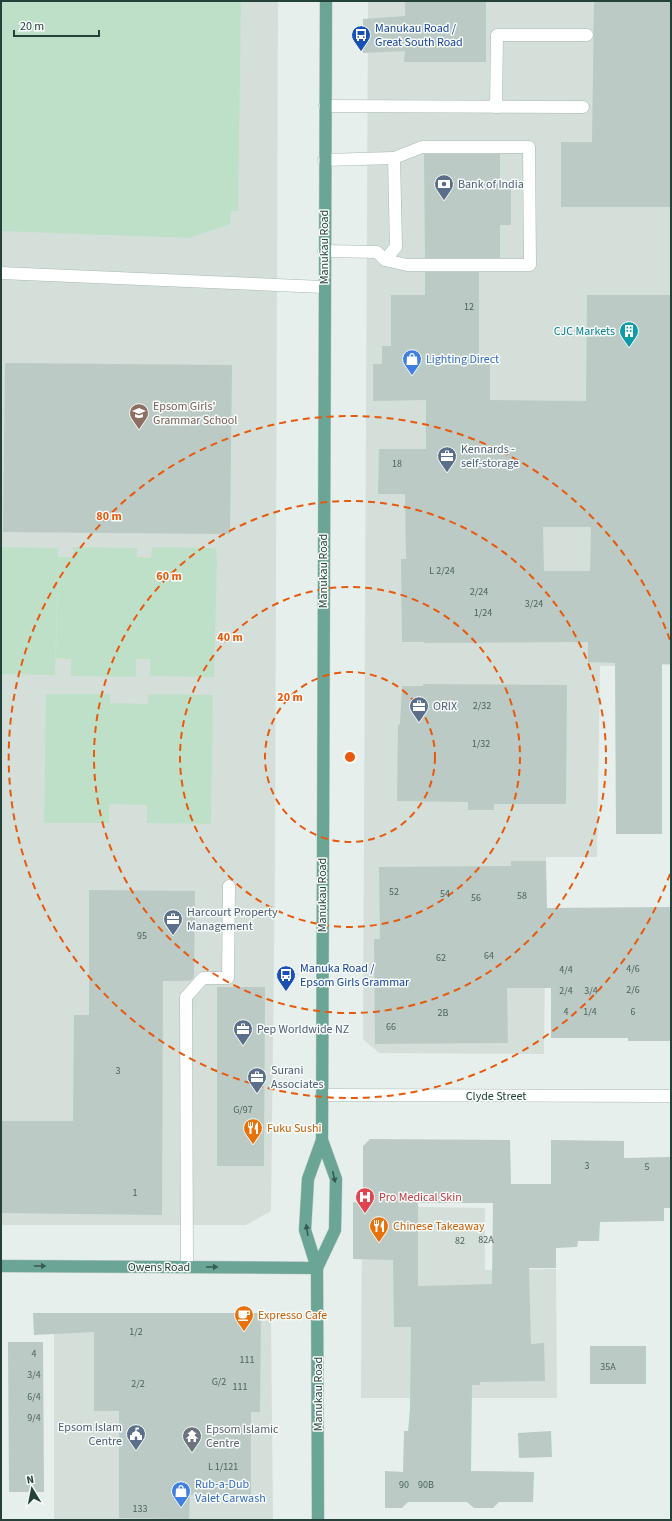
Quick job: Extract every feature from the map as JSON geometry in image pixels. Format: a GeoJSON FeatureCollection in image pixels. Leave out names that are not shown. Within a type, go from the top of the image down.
{"type":"FeatureCollection","features":[{"type":"Feature","properties":{"kind":"main road","name":"Manukau Road"},"geometry":{"type":"LineString","coordinates":[[317,1268],[335,1230],[336,1179],[322,1140],[323,287],[326,1]]}},
{"type":"Feature","properties":{"kind":"main road","name":"Manukau Road"},"geometry":{"type":"LineString","coordinates":[[318,1520],[317,1268],[305,1230],[308,1179],[322,1140]]}},
{"type":"Feature","properties":{"kind":"main road","name":"Owens Road"},"geometry":{"type":"LineString","coordinates":[[1,1266],[317,1268]]}},
{"type":"Feature","properties":{"kind":"street"},"geometry":{"type":"LineString","coordinates":[[496,107],[497,35],[586,34]]}},
{"type":"Feature","properties":{"kind":"street"},"geometry":{"type":"LineString","coordinates":[[325,106],[583,107]]}},
{"type":"Feature","properties":{"kind":"street"},"geometry":{"type":"LineString","coordinates":[[324,160],[394,158],[422,148],[529,147],[530,265],[407,265],[385,260],[377,252],[324,251]]}},
{"type":"Feature","properties":{"kind":"street"},"geometry":{"type":"LineString","coordinates":[[385,260],[396,247],[394,158]]}},
{"type":"Feature","properties":{"kind":"street"},"geometry":{"type":"LineString","coordinates":[[1,272],[323,287]]}},
{"type":"Feature","properties":{"kind":"street"},"geometry":{"type":"LineString","coordinates":[[187,1267],[186,997],[203,978],[228,978],[229,886]]}},
{"type":"Feature","properties":{"kind":"street","name":"Clyde Street"},"geometry":{"type":"LineString","coordinates":[[322,1095],[671,1096]]}},
{"type":"Feature","properties":{"kind":"shaded area","name":"Epsom Girls' Grammar School"},"geometry":{"type":"Polygon","coordinates":[[[1,1],[278,1],[275,867],[271,1211],[246,1225],[1,1225],[1,1]]]}},
{"type":"Feature","properties":{"kind":"shaded area"},"geometry":{"type":"Polygon","coordinates":[[[368,1],[671,1],[671,665],[600,666],[597,857],[546,857],[544,1054],[379,1053],[363,1039],[368,1]]]}},
{"type":"Feature","properties":{"kind":"shaded area"},"geometry":{"type":"Polygon","coordinates":[[[362,1206],[485,1208],[485,1270],[556,1269],[557,1398],[361,1398],[362,1206]]]}},
{"type":"Feature","properties":{"kind":"shaded area"},"geometry":{"type":"Polygon","coordinates":[[[54,1315],[271,1315],[273,1520],[54,1520],[54,1315]]]}},
{"type":"Feature","properties":{"kind":"green space"},"geometry":{"type":"Polygon","coordinates":[[[1,1],[241,1],[238,211],[231,211],[230,224],[189,238],[1,231],[1,1]]]}},
{"type":"Feature","properties":{"kind":"green space"},"geometry":{"type":"Polygon","coordinates":[[[1,547],[58,548],[55,675],[1,674],[1,547]]]}},
{"type":"Feature","properties":{"kind":"green space"},"geometry":{"type":"Polygon","coordinates":[[[73,547],[137,548],[137,557],[151,558],[152,547],[216,548],[214,677],[150,676],[150,659],[136,659],[136,677],[71,676],[71,659],[56,658],[58,557],[73,557],[73,547]]]}},
{"type":"Feature","properties":{"kind":"green space"},"geometry":{"type":"Polygon","coordinates":[[[46,694],[110,694],[110,703],[148,704],[148,694],[213,695],[211,824],[147,823],[147,805],[109,804],[109,823],[44,823],[46,694]]]}},
{"type":"Feature","properties":{"kind":"building"},"geometry":{"type":"Polygon","coordinates":[[[405,1],[486,1],[486,62],[404,62],[405,51],[363,53],[363,19],[405,16],[405,1]]]}},
{"type":"Feature","properties":{"kind":"building"},"geometry":{"type":"Polygon","coordinates":[[[594,1],[671,1],[671,207],[561,207],[561,142],[592,142],[594,1]]]}},
{"type":"Feature","properties":{"kind":"building"},"geometry":{"type":"Polygon","coordinates":[[[424,154],[500,154],[500,189],[511,188],[511,225],[500,225],[500,258],[425,258],[424,154]]]}},
{"type":"Feature","properties":{"kind":"building"},"geometry":{"type":"Polygon","coordinates":[[[425,272],[479,272],[479,364],[490,364],[490,400],[586,401],[587,295],[671,295],[671,664],[662,664],[662,834],[616,834],[615,663],[588,662],[588,642],[402,642],[401,559],[406,559],[405,494],[378,494],[379,449],[426,449],[426,400],[373,401],[373,364],[382,364],[382,346],[391,346],[391,295],[425,295],[425,272]],[[543,527],[544,571],[590,571],[591,527],[543,527]]]}},
{"type":"Feature","properties":{"kind":"building"},"geometry":{"type":"Polygon","coordinates":[[[5,363],[232,365],[230,534],[3,532],[5,363]]]}},
{"type":"Feature","properties":{"kind":"building"},"geometry":{"type":"Polygon","coordinates":[[[423,684],[567,685],[566,804],[494,804],[494,810],[468,810],[468,802],[397,801],[398,725],[400,724],[402,686],[423,686],[423,684]]]}},
{"type":"Feature","properties":{"kind":"building"},"geometry":{"type":"Polygon","coordinates":[[[511,861],[546,861],[547,908],[671,907],[671,1041],[628,1041],[628,1038],[551,1038],[551,988],[507,988],[508,1043],[375,1044],[374,939],[380,939],[379,867],[511,866],[511,861]]]}},
{"type":"Feature","properties":{"kind":"building"},"geometry":{"type":"Polygon","coordinates":[[[89,890],[195,891],[194,977],[190,981],[163,981],[162,1215],[1,1213],[1,1121],[73,1121],[74,1015],[89,1015],[89,890]]]}},
{"type":"Feature","properties":{"kind":"building"},"geometry":{"type":"Polygon","coordinates":[[[217,987],[265,987],[264,1166],[217,1166],[217,987]]]}},
{"type":"Feature","properties":{"kind":"building"},"geometry":{"type":"Polygon","coordinates":[[[370,1139],[510,1140],[511,1184],[551,1184],[551,1140],[624,1141],[624,1158],[671,1157],[671,1208],[664,1208],[664,1221],[600,1222],[599,1241],[578,1241],[577,1247],[556,1248],[556,1268],[529,1268],[531,1344],[544,1343],[545,1381],[480,1382],[480,1385],[472,1385],[471,1471],[534,1472],[533,1502],[499,1502],[493,1508],[474,1508],[467,1502],[408,1502],[402,1508],[385,1508],[385,1471],[403,1472],[404,1431],[408,1431],[410,1409],[411,1327],[394,1327],[393,1260],[353,1259],[353,1202],[363,1203],[363,1146],[370,1139]],[[418,1203],[418,1286],[492,1284],[493,1203],[418,1203]]]}},
{"type":"Feature","properties":{"kind":"building"},"geometry":{"type":"Polygon","coordinates":[[[33,1313],[261,1313],[260,1412],[251,1412],[251,1495],[190,1495],[189,1519],[119,1518],[119,1411],[94,1411],[94,1332],[34,1335],[33,1313]]]}},
{"type":"Feature","properties":{"kind":"building"},"geometry":{"type":"Polygon","coordinates":[[[8,1342],[43,1342],[44,1492],[9,1492],[8,1342]]]}},
{"type":"Feature","properties":{"kind":"building"},"geometry":{"type":"Polygon","coordinates":[[[590,1346],[646,1346],[646,1384],[590,1384],[590,1346]]]}},
{"type":"Feature","properties":{"kind":"building"},"geometry":{"type":"Polygon","coordinates":[[[551,1431],[552,1457],[519,1458],[518,1433],[551,1431]]]}},
{"type":"Feature","properties":{"kind":"place","name":"Manukau Road / Great South Road"},"geometry":{"type":"Point","coordinates":[361,52]}},
{"type":"Feature","properties":{"kind":"place","name":"Bank of India"},"geometry":{"type":"Point","coordinates":[444,201]}},
{"type":"Feature","properties":{"kind":"place","name":"CJC Markets"},"geometry":{"type":"Point","coordinates":[629,348]}},
{"type":"Feature","properties":{"kind":"place","name":"Lighting Direct"},"geometry":{"type":"Point","coordinates":[412,376]}},
{"type":"Feature","properties":{"kind":"place","name":"Epsom Girls' Grammar School"},"geometry":{"type":"Point","coordinates":[139,430]}},
{"type":"Feature","properties":{"kind":"place","name":"Kennards - self-storage"},"geometry":{"type":"Point","coordinates":[447,473]}},
{"type":"Feature","properties":{"kind":"place","name":"ORIX"},"geometry":{"type":"Point","coordinates":[419,723]}},
{"type":"Feature","properties":{"kind":"place","name":"Harcourt Property Management"},"geometry":{"type":"Point","coordinates":[173,936]}},
{"type":"Feature","properties":{"kind":"place","name":"Manuka Road / Epsom Girls Grammar"},"geometry":{"type":"Point","coordinates":[286,992]}},
{"type":"Feature","properties":{"kind":"place","name":"Pep Worldwide NZ"},"geometry":{"type":"Point","coordinates":[243,1046]}},
{"type":"Feature","properties":{"kind":"place","name":"Surani Associates"},"geometry":{"type":"Point","coordinates":[257,1094]}},
{"type":"Feature","properties":{"kind":"place","name":"Fuku Sushi"},"geometry":{"type":"Point","coordinates":[253,1145]}},
{"type":"Feature","properties":{"kind":"place","name":"Pro Medical Skin"},"geometry":{"type":"Point","coordinates":[365,1214]}},
{"type":"Feature","properties":{"kind":"place","name":"Chinese Takeaway"},"geometry":{"type":"Point","coordinates":[379,1243]}},
{"type":"Feature","properties":{"kind":"place","name":"Expresso Cafe"},"geometry":{"type":"Point","coordinates":[244,1332]}},
{"type":"Feature","properties":{"kind":"place","name":"Epsom Islam Centre"},"geometry":{"type":"Point","coordinates":[136,1451]}},
{"type":"Feature","properties":{"kind":"place","name":"Epsom Islamic Centre"},"geometry":{"type":"Point","coordinates":[192,1453]}},
{"type":"Feature","properties":{"kind":"place","name":"Rub-a-Dub Valet Carwash"},"geometry":{"type":"Point","coordinates":[181,1508]}}]}
